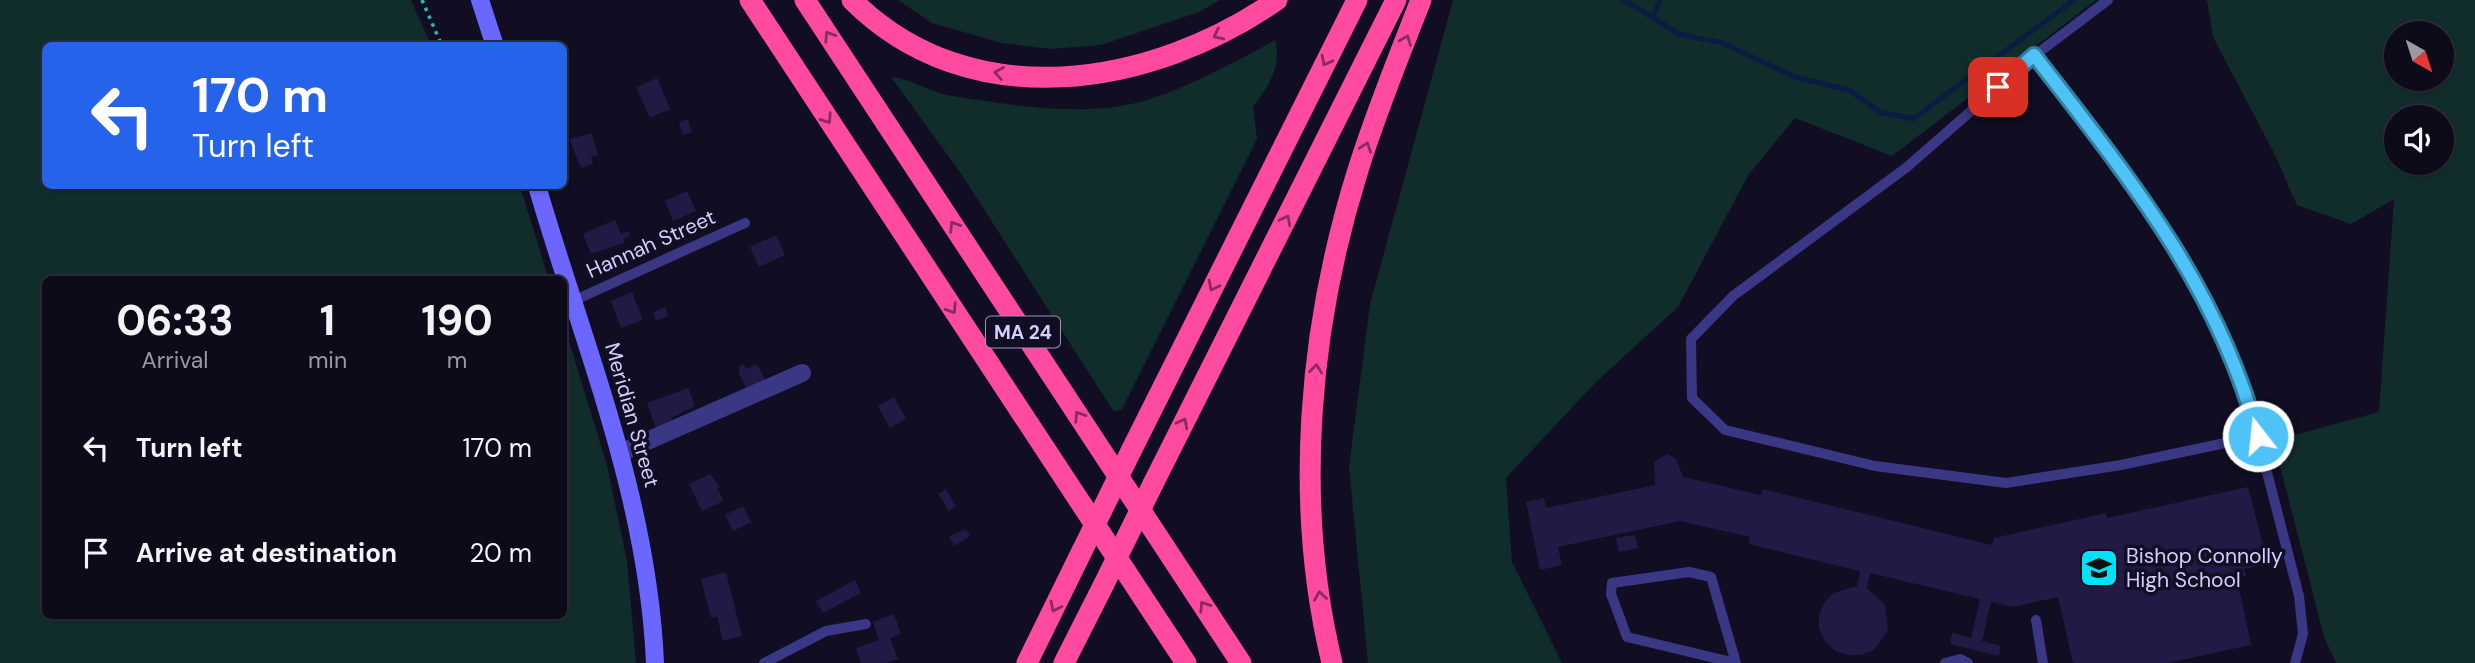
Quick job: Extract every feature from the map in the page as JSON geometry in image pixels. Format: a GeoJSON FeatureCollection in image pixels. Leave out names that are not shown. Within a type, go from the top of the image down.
{"type":"FeatureCollection","features":[{"type":"Feature","properties":{"kind":"highway","name":"MA 24"},"geometry":{"type":"LineString","coordinates":[[750,0],[1186,663]]}},
{"type":"Feature","properties":{"kind":"highway","name":"MA 24"},"geometry":{"type":"LineString","coordinates":[[805,0],[1241,663]]}},
{"type":"Feature","properties":{"kind":"highway"},"geometry":{"type":"LineString","coordinates":[[852,0],[894,34],[939,57],[1003,75],[1053,79],[1102,75],[1165,58],[1226,31],[1277,0]]}},
{"type":"Feature","properties":{"kind":"highway"},"geometry":{"type":"LineString","coordinates":[[1027,663],[1357,0]]}},
{"type":"Feature","properties":{"kind":"highway"},"geometry":{"type":"LineString","coordinates":[[1064,663],[1396,0]]}},
{"type":"Feature","properties":{"kind":"highway"},"geometry":{"type":"LineString","coordinates":[[1332,663],[1318,586],[1311,491],[1314,393],[1321,329],[1358,171],[1421,0]]}},
{"type":"Feature","properties":{"kind":"street"},"geometry":{"type":"LineString","coordinates":[[480,0],[494,42]]}},
{"type":"Feature","properties":{"kind":"street","name":"Meridian Street"},"geometry":{"type":"LineString","coordinates":[[538,189],[565,276]]}},
{"type":"Feature","properties":{"kind":"street","name":"Meridian Street"},"geometry":{"type":"LineString","coordinates":[[567,282],[605,394],[637,516],[653,624],[654,663]]}},
{"type":"Feature","properties":{"kind":"street"},"geometry":{"type":"LineString","coordinates":[[620,453],[802,373]]}},
{"type":"Feature","properties":{"kind":"lane"},"geometry":{"type":"LineString","coordinates":[[2108,0],[2034,55],[1907,167],[1733,296],[1691,339],[1692,398],[1726,430],[1875,466],[2006,483],[2121,466],[2258,436]]}},
{"type":"Feature","properties":{"kind":"lane"},"geometry":{"type":"LineString","coordinates":[[2034,55],[2137,187],[2194,277],[2247,395],[2299,596],[2303,634],[2295,663]]}},
{"type":"Feature","properties":{"kind":"lane","name":"Hannah Street"},"geometry":{"type":"LineString","coordinates":[[573,301],[745,223]]}},
{"type":"Feature","properties":{"kind":"lane"},"geometry":{"type":"LineString","coordinates":[[1689,572],[1712,577],[1736,663],[1627,637],[1611,594],[1612,583],[1689,572]]}},
{"type":"Feature","properties":{"kind":"lane"},"geometry":{"type":"LineString","coordinates":[[2036,620],[2043,663]]}},
{"type":"Feature","properties":{"kind":"lane"},"geometry":{"type":"LineString","coordinates":[[764,663],[826,631],[866,624]]}},
{"type":"Feature","properties":{"kind":"lane"},"geometry":{"type":"LineString","coordinates":[[1945,663],[1960,659],[1968,663]]}},
{"type":"Feature","properties":{"kind":"path"},"geometry":{"type":"LineString","coordinates":[[422,0],[440,42]]}},
{"type":"Feature","properties":{"kind":"green space"},"geometry":{"type":"Polygon","coordinates":[[[0,0],[411,0],[430,42],[42,42],[42,189],[521,189],[548,276],[42,276],[42,619],[567,619],[567,335],[607,465],[627,561],[636,663],[0,663],[0,0]]]}},
{"type":"Feature","properties":{"kind":"green space"},"geometry":{"type":"Polygon","coordinates":[[[898,0],[1220,0],[1199,12],[1101,45],[1051,49],[1002,43],[932,23],[898,0]]]}},
{"type":"Feature","properties":{"kind":"green space"},"geometry":{"type":"Polygon","coordinates":[[[1453,0],[2096,0],[1892,156],[1795,118],[1749,174],[1678,307],[1595,383],[1506,478],[1512,562],[1562,663],[1368,663],[1349,467],[1370,304],[1453,0]]]}},
{"type":"Feature","properties":{"kind":"green space"},"geometry":{"type":"Polygon","coordinates":[[[2207,0],[2475,0],[2475,663],[2336,663],[2324,637],[2277,454],[2278,446],[2291,436],[2379,412],[2394,199],[2351,224],[2297,205],[2274,153],[2213,37],[2207,0]]]}},
{"type":"Feature","properties":{"kind":"green space"},"geometry":{"type":"Polygon","coordinates":[[[1275,40],[1277,59],[1273,76],[1253,107],[1257,139],[1122,409],[1114,412],[962,175],[891,77],[952,96],[1048,108],[1097,109],[1144,101],[1178,89],[1275,40]]]}},
{"type":"Feature","properties":{"kind":"building"},"geometry":{"type":"Polygon","coordinates":[[[657,78],[670,109],[650,118],[636,87],[657,78]]]}},
{"type":"Feature","properties":{"kind":"building"},"geometry":{"type":"Polygon","coordinates":[[[688,119],[692,132],[683,135],[679,122],[688,119]]]}},
{"type":"Feature","properties":{"kind":"building"},"geometry":{"type":"Polygon","coordinates":[[[592,133],[598,155],[591,157],[593,164],[581,168],[569,139],[592,133]]]}},
{"type":"Feature","properties":{"kind":"building"},"geometry":{"type":"Polygon","coordinates":[[[687,191],[696,211],[673,221],[665,201],[687,191]]]}},
{"type":"Feature","properties":{"kind":"building"},"geometry":{"type":"Polygon","coordinates":[[[615,220],[621,234],[628,231],[630,236],[623,239],[624,243],[591,254],[583,234],[615,220]]]}},
{"type":"Feature","properties":{"kind":"building"},"geometry":{"type":"Polygon","coordinates":[[[776,235],[785,255],[759,267],[750,247],[776,235]]]}},
{"type":"Feature","properties":{"kind":"building"},"geometry":{"type":"Polygon","coordinates":[[[632,292],[643,320],[621,328],[611,301],[632,292]]]}},
{"type":"Feature","properties":{"kind":"building"},"geometry":{"type":"Polygon","coordinates":[[[665,307],[668,316],[656,321],[653,312],[665,307]]]}},
{"type":"Feature","properties":{"kind":"building"},"geometry":{"type":"Polygon","coordinates":[[[744,364],[746,369],[757,364],[768,386],[749,394],[739,373],[739,366],[744,364]]]}},
{"type":"Feature","properties":{"kind":"building"},"geometry":{"type":"Polygon","coordinates":[[[688,388],[695,406],[671,418],[673,423],[656,429],[647,403],[688,388]]]}},
{"type":"Feature","properties":{"kind":"building"},"geometry":{"type":"Polygon","coordinates":[[[894,397],[906,419],[890,428],[878,406],[894,397]]]}},
{"type":"Feature","properties":{"kind":"building"},"geometry":{"type":"Polygon","coordinates":[[[1667,454],[1676,459],[1683,477],[1761,495],[1763,489],[1992,545],[1994,538],[2106,513],[2107,518],[2248,487],[2268,564],[2244,569],[2246,576],[2237,578],[2251,645],[2168,663],[2073,663],[2058,597],[2013,607],[1991,602],[1982,641],[2001,646],[1999,656],[1950,644],[1952,633],[1971,638],[1980,599],[1870,573],[1867,588],[1885,605],[1888,630],[1874,650],[1861,655],[1848,655],[1835,651],[1825,641],[1819,629],[1819,616],[1824,603],[1833,593],[1857,586],[1860,571],[1748,544],[1750,537],[1680,521],[1558,547],[1562,565],[1540,570],[1526,502],[1544,498],[1546,508],[1655,485],[1654,462],[1667,454]]]}},
{"type":"Feature","properties":{"kind":"building"},"geometry":{"type":"Polygon","coordinates":[[[710,474],[720,487],[717,488],[724,501],[702,511],[689,484],[710,474]]]}},
{"type":"Feature","properties":{"kind":"building"},"geometry":{"type":"Polygon","coordinates":[[[946,489],[956,506],[949,511],[938,494],[946,489]]]}},
{"type":"Feature","properties":{"kind":"building"},"geometry":{"type":"Polygon","coordinates":[[[743,506],[751,522],[733,531],[725,515],[743,506]]]}},
{"type":"Feature","properties":{"kind":"building"},"geometry":{"type":"Polygon","coordinates":[[[966,529],[970,536],[954,546],[949,536],[966,529]]]}},
{"type":"Feature","properties":{"kind":"building"},"geometry":{"type":"Polygon","coordinates":[[[1635,535],[1638,548],[1619,552],[1616,538],[1635,535]]]}},
{"type":"Feature","properties":{"kind":"building"},"geometry":{"type":"Polygon","coordinates":[[[726,572],[742,636],[723,641],[717,616],[711,618],[701,579],[726,572]]]}},
{"type":"Feature","properties":{"kind":"building"},"geometry":{"type":"Polygon","coordinates":[[[855,580],[861,593],[823,613],[816,601],[855,580]]]}},
{"type":"Feature","properties":{"kind":"building"},"geometry":{"type":"Polygon","coordinates":[[[894,614],[901,634],[890,638],[898,659],[885,663],[861,663],[856,648],[879,640],[873,622],[894,614]]]}},
{"type":"Feature","properties":{"kind":"waterway"},"geometry":{"type":"LineString","coordinates":[[1624,0],[1679,34],[1722,43],[1795,77],[1849,90],[1880,112],[1913,119],[2074,0]]}},
{"type":"Feature","properties":{"kind":"waterway"},"geometry":{"type":"LineString","coordinates":[[1653,18],[1660,0]]}},
{"type":"Feature","properties":{"kind":"place","name":"Bishop Connolly High School"},"geometry":{"type":"Point","coordinates":[2099,568]}},
{"type":"Feature","properties":{"kind":"route"},"geometry":{"type":"LineString","coordinates":[[1998,87],[2034,55],[2137,187],[2194,277],[2247,395],[2258,436]]}}]}
